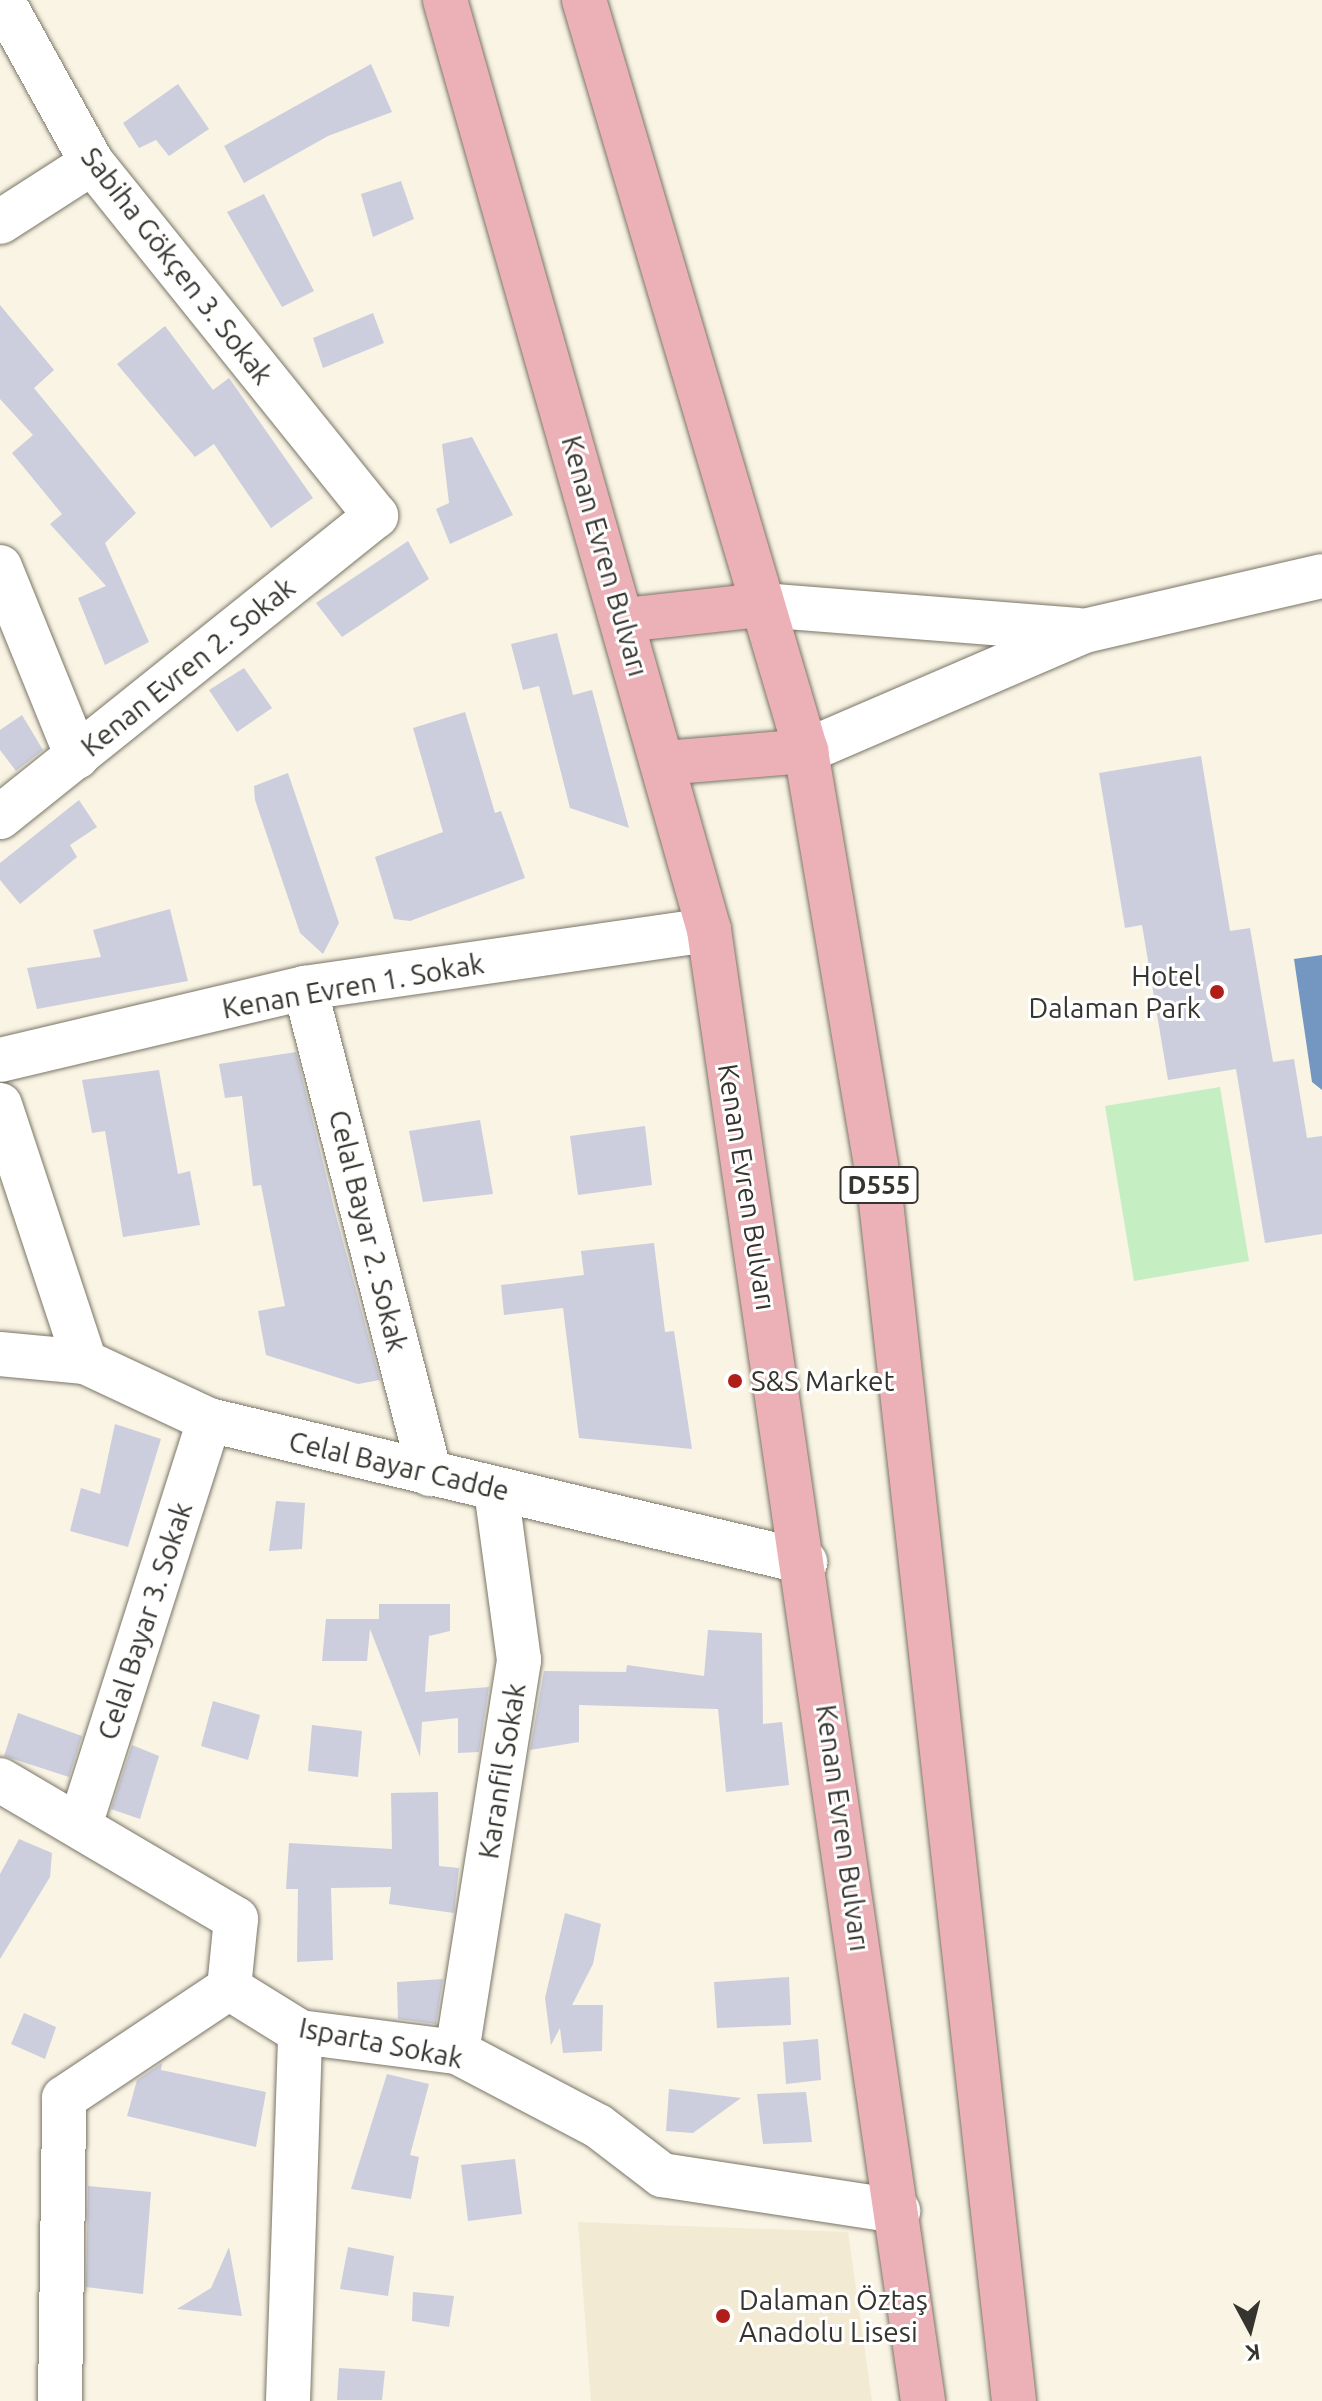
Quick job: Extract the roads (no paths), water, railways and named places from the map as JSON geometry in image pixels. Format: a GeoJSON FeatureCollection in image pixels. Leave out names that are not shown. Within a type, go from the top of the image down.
{"type":"FeatureCollection","features":[{"type":"Feature","properties":{"kind":"main road","name":"Kenan Evren Bulvarı"},"geometry":{"type":"LineString","coordinates":[[445,0],[624,620],[709,930],[805,1562],[923,2401]]}},
{"type":"Feature","properties":{"kind":"main road","name":"D555"},"geometry":{"type":"LineString","coordinates":[[584,0],[806,751],[879,1184],[1014,2401]]}},
{"type":"Feature","properties":{"kind":"main road"},"geometry":{"type":"LineString","coordinates":[[624,620],[762,605]]}},
{"type":"Feature","properties":{"kind":"main road"},"geometry":{"type":"LineString","coordinates":[[664,763],[806,751]]}},
{"type":"Feature","properties":{"kind":"street","name":"Sabiha Gökçen 3. Sokak"},"geometry":{"type":"LineString","coordinates":[[2,0],[92,163],[376,516]]}},
{"type":"Feature","properties":{"kind":"street"},"geometry":{"type":"LineString","coordinates":[[0,222],[92,163]]}},
{"type":"Feature","properties":{"kind":"street","name":"Kenan Evren 2. Sokak"},"geometry":{"type":"LineString","coordinates":[[0,817],[376,516]]}},
{"type":"Feature","properties":{"kind":"street"},"geometry":{"type":"LineString","coordinates":[[0,567],[77,757]]}},
{"type":"Feature","properties":{"kind":"street"},"geometry":{"type":"LineString","coordinates":[[806,751],[1084,631],[1322,576]]}},
{"type":"Feature","properties":{"kind":"street"},"geometry":{"type":"LineString","coordinates":[[762,605],[1084,631]]}},
{"type":"Feature","properties":{"kind":"street","name":"Kenan Evren 1. Sokak"},"geometry":{"type":"LineString","coordinates":[[0,1060],[305,988],[709,930]]}},
{"type":"Feature","properties":{"kind":"street","name":"Celal Bayar 2. Sokak"},"geometry":{"type":"LineString","coordinates":[[305,988],[430,1474]]}},
{"type":"Feature","properties":{"kind":"street"},"geometry":{"type":"LineString","coordinates":[[0,1105],[85,1362]]}},
{"type":"Feature","properties":{"kind":"street","name":"Celal Bayar Cadde"},"geometry":{"type":"LineString","coordinates":[[0,1354],[85,1362],[209,1420],[805,1562]]}},
{"type":"Feature","properties":{"kind":"street","name":"Celal Bayar 3. Sokak"},"geometry":{"type":"LineString","coordinates":[[81,1822],[209,1420]]}},
{"type":"Feature","properties":{"kind":"street","name":"Karanfil Sokak"},"geometry":{"type":"LineString","coordinates":[[457,2052],[519,1660],[496,1489]]}},
{"type":"Feature","properties":{"kind":"street"},"geometry":{"type":"LineString","coordinates":[[0,1780],[81,1822],[236,1919],[229,1988],[64,2098],[60,2401]]}},
{"type":"Feature","properties":{"kind":"street","name":"Isparta Sokak"},"geometry":{"type":"LineString","coordinates":[[229,1988],[300,2032],[457,2052],[598,2126],[662,2175],[898,2211]]}},
{"type":"Feature","properties":{"kind":"street"},"geometry":{"type":"LineString","coordinates":[[288,2401],[300,2032]]}},
{"type":"Feature","properties":{"kind":"water"},"geometry":{"type":"Polygon","coordinates":[[[1322,955],[1322,1090],[1312,1082],[1294,959],[1322,955]]]}},
{"type":"Feature","properties":{"kind":"place","name":"Hotel Dalaman Park"},"geometry":{"type":"Point","coordinates":[1217,992]}},
{"type":"Feature","properties":{"kind":"place","name":"S&S Market"},"geometry":{"type":"Point","coordinates":[735,1381]}},
{"type":"Feature","properties":{"kind":"place","name":"Dalaman Öztaş Anadolu Lisesi"},"geometry":{"type":"Point","coordinates":[723,2316]}}]}
